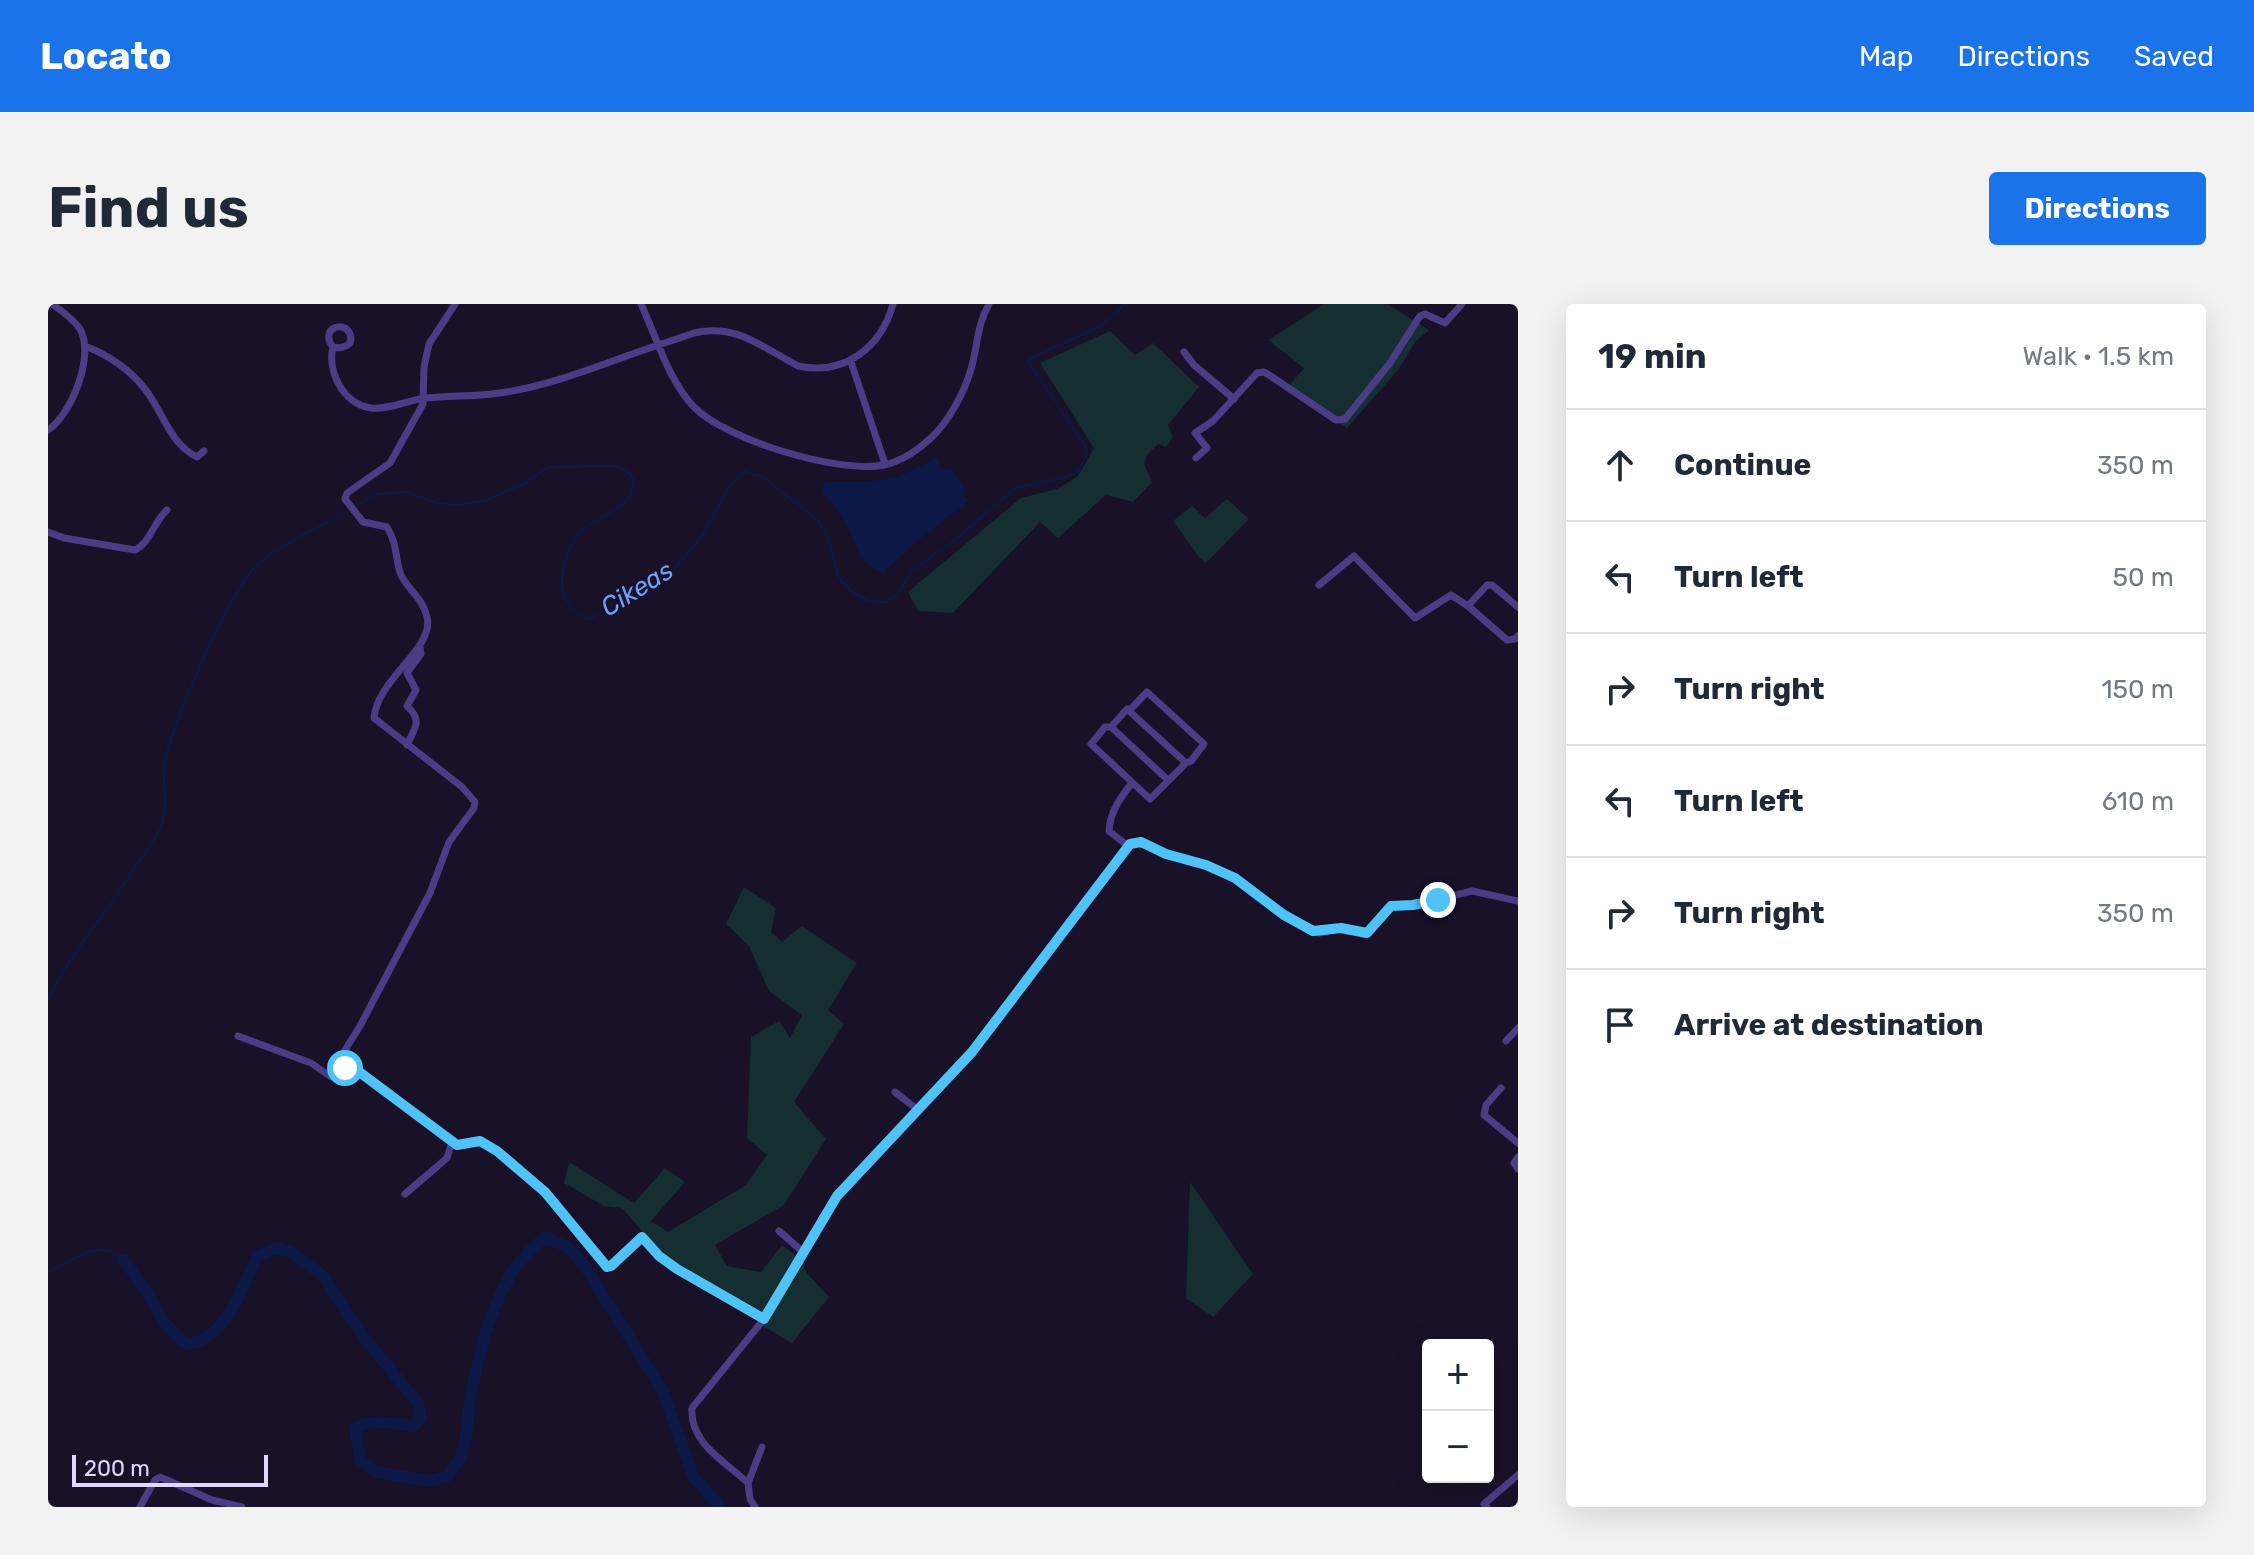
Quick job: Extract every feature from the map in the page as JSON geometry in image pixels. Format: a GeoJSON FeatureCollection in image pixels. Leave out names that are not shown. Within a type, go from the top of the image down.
{"type":"FeatureCollection","features":[{"type":"Feature","properties":{"kind":"street"},"geometry":{"type":"LineString","coordinates":[[48,430],[60,421],[73,400],[85,346],[80,330],[70,317],[52,304]]}},
{"type":"Feature","properties":{"kind":"street"},"geometry":{"type":"LineString","coordinates":[[455,304],[433,337],[426,354],[421,409],[390,463],[347,493],[347,502],[363,522],[387,527],[402,577],[421,600],[427,616],[428,632],[382,695],[375,713],[377,722],[462,787],[475,802],[449,842],[430,893],[343,1055],[346,1062],[452,1142],[461,1146],[485,1143],[508,1160],[545,1192],[607,1267],[642,1237],[659,1256],[677,1269],[764,1319]]}},
{"type":"Feature","properties":{"kind":"street"},"geometry":{"type":"LineString","coordinates":[[641,304],[686,398],[705,417],[717,426],[824,462],[856,466],[885,464],[923,444],[936,432],[956,404],[970,373],[980,322],[989,304]]}},
{"type":"Feature","properties":{"kind":"street"},"geometry":{"type":"LineString","coordinates":[[333,347],[331,361],[334,376],[345,392],[363,405],[381,408],[424,399],[521,390],[694,333],[722,329],[746,338],[798,366],[823,369],[851,362],[878,336],[893,304]]}},
{"type":"Feature","properties":{"kind":"street"},"geometry":{"type":"LineString","coordinates":[[1196,458],[1207,447],[1195,433],[1213,421],[1257,373],[1264,372],[1336,420],[1345,419],[1390,363],[1420,316],[1425,314],[1445,323],[1462,304]]}},
{"type":"Feature","properties":{"kind":"street"},"geometry":{"type":"LineString","coordinates":[[85,346],[109,358],[133,376],[146,390],[184,449],[197,457],[204,451]]}},
{"type":"Feature","properties":{"kind":"street"},"geometry":{"type":"LineString","coordinates":[[1184,352],[1194,365],[1234,399]]}},
{"type":"Feature","properties":{"kind":"street"},"geometry":{"type":"LineString","coordinates":[[851,362],[885,464]]}},
{"type":"Feature","properties":{"kind":"street"},"geometry":{"type":"LineString","coordinates":[[48,532],[64,538],[135,550],[145,544],[156,521],[167,510]]}},
{"type":"Feature","properties":{"kind":"street"},"geometry":{"type":"LineString","coordinates":[[1319,585],[1354,556],[1415,618],[1451,595],[1507,640],[1518,636]]}},
{"type":"Feature","properties":{"kind":"street"},"geometry":{"type":"LineString","coordinates":[[1468,606],[1487,585],[1492,585],[1518,607]]}},
{"type":"Feature","properties":{"kind":"street"},"geometry":{"type":"LineString","coordinates":[[407,745],[417,716],[407,706],[416,690],[407,673],[422,652],[420,647]]}},
{"type":"Feature","properties":{"kind":"street"},"geometry":{"type":"LineString","coordinates":[[1111,727],[1147,692],[1204,744],[1191,761],[1150,799],[1091,744],[1105,727],[1111,727],[1168,780]]}},
{"type":"Feature","properties":{"kind":"street"},"geometry":{"type":"LineString","coordinates":[[1129,711],[1186,763]]}},
{"type":"Feature","properties":{"kind":"street"},"geometry":{"type":"LineString","coordinates":[[1128,846],[1109,831],[1109,825],[1117,802],[1132,783]]}},
{"type":"Feature","properties":{"kind":"street"},"geometry":{"type":"LineString","coordinates":[[748,1483],[697,1434],[691,1420],[692,1408],[764,1319],[837,1196],[986,1034],[1128,846],[1141,842],[1166,854],[1221,871],[1245,883],[1300,925],[1319,933],[1341,928],[1367,933],[1391,906],[1413,905],[1463,891],[1518,901]]}},
{"type":"Feature","properties":{"kind":"street"},"geometry":{"type":"LineString","coordinates":[[1506,1041],[1518,1028]]}},
{"type":"Feature","properties":{"kind":"street"},"geometry":{"type":"LineString","coordinates":[[238,1036],[311,1063],[335,1078],[346,1062]]}},
{"type":"Feature","properties":{"kind":"street"},"geometry":{"type":"LineString","coordinates":[[1501,1088],[1486,1105],[1484,1115],[1518,1143]]}},
{"type":"Feature","properties":{"kind":"street"},"geometry":{"type":"LineString","coordinates":[[895,1092],[918,1110]]}},
{"type":"Feature","properties":{"kind":"street"},"geometry":{"type":"LineString","coordinates":[[405,1194],[447,1158],[452,1142]]}},
{"type":"Feature","properties":{"kind":"street"},"geometry":{"type":"LineString","coordinates":[[1518,1157],[1514,1163],[1518,1169]]}},
{"type":"Feature","properties":{"kind":"street"},"geometry":{"type":"LineString","coordinates":[[779,1231],[803,1252]]}},
{"type":"Feature","properties":{"kind":"street"},"geometry":{"type":"LineString","coordinates":[[755,1507],[750,1499],[748,1483],[762,1447]]}},
{"type":"Feature","properties":{"kind":"street"},"geometry":{"type":"LineString","coordinates":[[1487,1507],[1484,1504],[1518,1475]]}},
{"type":"Feature","properties":{"kind":"street"},"geometry":{"type":"LineString","coordinates":[[140,1507],[155,1480],[160,1477],[196,1490],[212,1500],[242,1507]]}},
{"type":"Feature","properties":{"kind":"green space"},"geometry":{"type":"Polygon","coordinates":[[[1324,304],[1387,304],[1429,330],[1416,341],[1398,370],[1347,428],[1286,389],[1304,368],[1268,340],[1324,304]]]}},
{"type":"Feature","properties":{"kind":"green space"},"geometry":{"type":"Polygon","coordinates":[[[1110,331],[1135,355],[1153,343],[1199,387],[1168,425],[1173,437],[1166,447],[1158,444],[1147,455],[1144,464],[1152,482],[1133,502],[1106,495],[1058,538],[1040,522],[953,613],[918,611],[908,592],[1021,498],[1057,489],[1078,476],[1094,448],[1040,363],[1110,331]]]}},
{"type":"Feature","properties":{"kind":"green space"},"geometry":{"type":"Polygon","coordinates":[[[1227,499],[1249,519],[1206,563],[1173,521],[1192,506],[1205,518],[1227,499]]]}},
{"type":"Feature","properties":{"kind":"green space"},"geometry":{"type":"Polygon","coordinates":[[[744,887],[776,908],[771,932],[782,942],[802,926],[857,963],[828,1010],[844,1024],[794,1102],[826,1139],[784,1205],[715,1245],[727,1266],[761,1272],[782,1245],[804,1262],[805,1271],[829,1297],[792,1343],[757,1323],[762,1317],[663,1255],[622,1208],[604,1206],[564,1183],[569,1162],[634,1203],[665,1168],[685,1182],[651,1221],[668,1232],[746,1185],[767,1155],[747,1138],[751,1037],[779,1021],[790,1038],[802,1015],[769,991],[749,946],[726,924],[744,887]]]}},
{"type":"Feature","properties":{"kind":"green space"},"geometry":{"type":"Polygon","coordinates":[[[1190,1182],[1253,1274],[1213,1317],[1186,1298],[1190,1182]]]}},
{"type":"Feature","properties":{"kind":"water"},"geometry":{"type":"Polygon","coordinates":[[[937,456],[941,467],[952,470],[965,488],[963,493],[969,501],[921,538],[883,573],[861,557],[845,523],[822,491],[825,482],[883,480],[921,466],[937,456]]]}},
{"type":"Feature","properties":{"kind":"waterway","name":"Cikeas"},"geometry":{"type":"LineString","coordinates":[[354,507],[376,494],[406,492],[437,503],[457,505],[484,501],[524,484],[548,467],[616,466],[626,470],[634,479],[630,496],[576,537],[564,566],[562,584],[566,600],[577,614],[590,619],[619,602],[637,597],[669,575],[702,536],[730,485],[744,471],[764,478],[818,520],[827,535],[839,578],[853,593],[869,601],[886,602],[897,595],[912,571],[959,537],[1015,488],[1066,477],[1079,471],[1087,455],[1084,444],[1027,360],[1101,326],[1125,304]]}},
{"type":"Feature","properties":{"kind":"waterway","name":"Cikeas"},"geometry":{"type":"LineString","coordinates":[[48,999],[161,826],[168,748],[189,691],[233,599],[247,577],[269,555],[348,511]]}},
{"type":"Feature","properties":{"kind":"waterway"},"geometry":{"type":"LineString","coordinates":[[124,1260],[169,1327],[188,1344],[202,1340],[223,1322],[232,1310],[257,1256],[278,1248],[293,1253],[323,1276],[366,1340],[418,1403],[421,1418],[413,1426],[375,1422],[355,1429],[360,1460],[375,1472],[429,1481],[448,1476],[460,1459],[476,1369],[496,1305],[516,1267],[546,1237],[567,1247],[584,1265],[663,1391],[693,1476],[720,1507]]}},
{"type":"Feature","properties":{"kind":"waterway","name":"Cikeas"},"geometry":{"type":"LineString","coordinates":[[48,1271],[99,1250],[108,1251],[124,1260]]}},
{"type":"Feature","properties":{"kind":"route"},"geometry":{"type":"LineString","coordinates":[[345,1068],[346,1062],[457,1145],[480,1141],[497,1151],[545,1192],[607,1267],[642,1237],[659,1256],[677,1269],[764,1319],[837,1196],[972,1052],[1130,844],[1141,842],[1235,878],[1284,915],[1319,933],[1341,928],[1367,933],[1373,930],[1391,906],[1438,900]]}}]}
